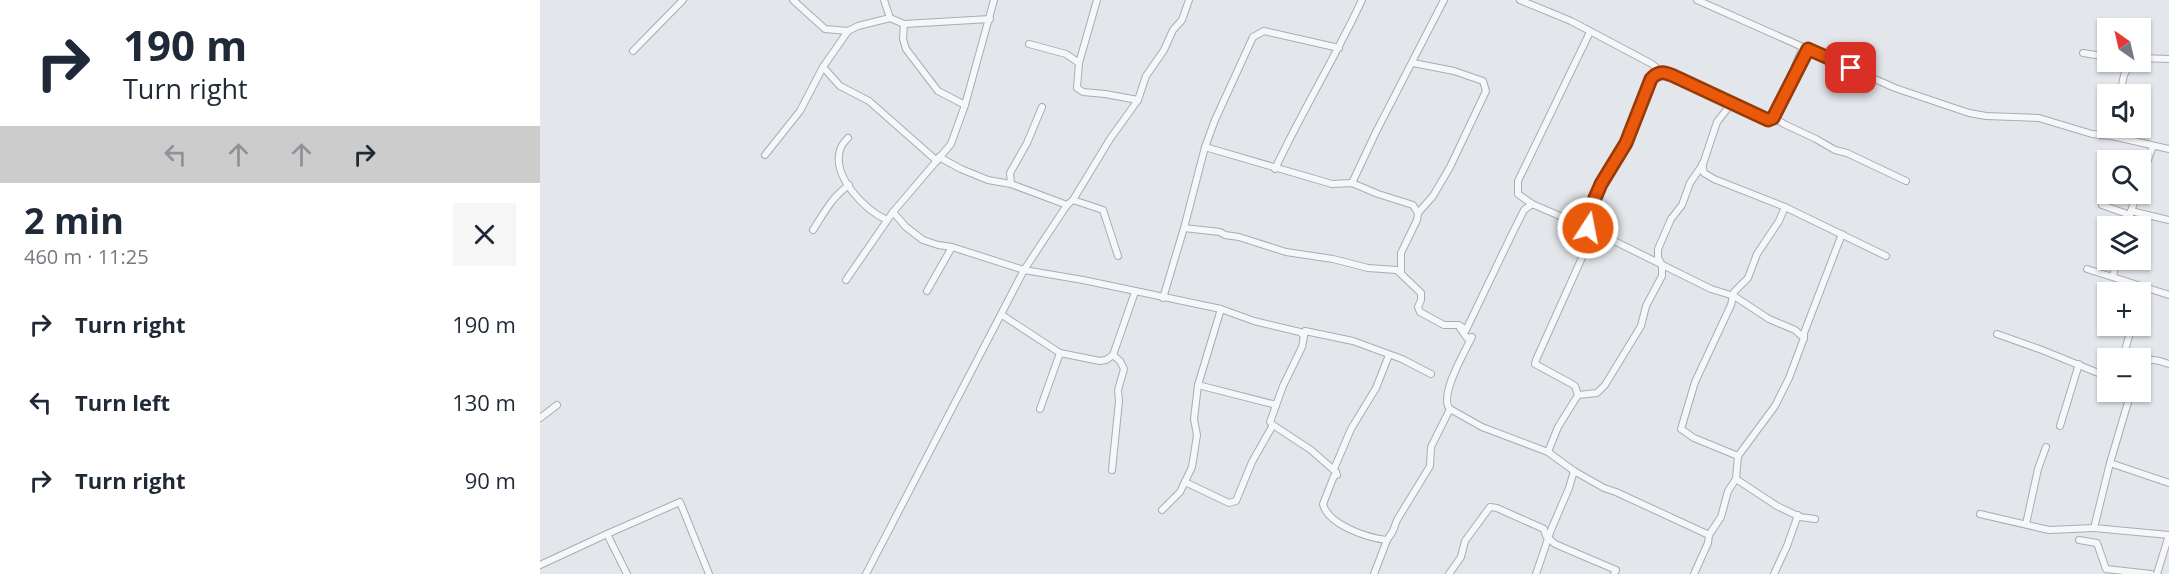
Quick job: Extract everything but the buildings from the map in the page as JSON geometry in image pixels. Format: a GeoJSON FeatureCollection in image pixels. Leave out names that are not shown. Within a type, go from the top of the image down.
{"type":"FeatureCollection","features":[{"type":"Feature","properties":{"kind":"street"},"geometry":{"type":"LineString","coordinates":[[633,51],[683,0]]}},
{"type":"Feature","properties":{"kind":"street"},"geometry":{"type":"LineString","coordinates":[[793,0],[825,29],[848,31]]}},
{"type":"Feature","properties":{"kind":"street"},"geometry":{"type":"LineString","coordinates":[[884,0],[890,18]]}},
{"type":"Feature","properties":{"kind":"street"},"geometry":{"type":"LineString","coordinates":[[846,280],[893,212],[951,144],[965,105],[994,0]]}},
{"type":"Feature","properties":{"kind":"street"},"geometry":{"type":"LineString","coordinates":[[1097,0],[1079,63],[1077,88],[1083,93],[1105,93],[1138,100]]}},
{"type":"Feature","properties":{"kind":"street"},"geometry":{"type":"LineString","coordinates":[[866,574],[1024,270],[1138,100],[1146,76],[1164,50],[1173,30],[1182,20],[1189,0]]}},
{"type":"Feature","properties":{"kind":"street"},"geometry":{"type":"LineString","coordinates":[[1275,169],[1292,131],[1303,117],[1362,0]]}},
{"type":"Feature","properties":{"kind":"street"},"geometry":{"type":"LineString","coordinates":[[1352,183],[1444,0]]}},
{"type":"Feature","properties":{"kind":"street"},"geometry":{"type":"LineString","coordinates":[[1520,0],[1590,32],[1652,64],[1662,72],[1766,119],[1772,117],[1835,150],[1906,181]]}},
{"type":"Feature","properties":{"kind":"street"},"geometry":{"type":"LineString","coordinates":[[1697,0],[1895,88],[1977,115],[2034,117],[2097,134]]}},
{"type":"Feature","properties":{"kind":"street"},"geometry":{"type":"LineString","coordinates":[[765,155],[800,111],[823,67],[848,31],[858,26],[890,18],[904,24],[990,20]]}},
{"type":"Feature","properties":{"kind":"street"},"geometry":{"type":"LineString","coordinates":[[904,24],[903,39],[906,49],[938,91],[965,105]]}},
{"type":"Feature","properties":{"kind":"street"},"geometry":{"type":"LineString","coordinates":[[1163,298],[1205,147],[1253,37],[1264,31],[1339,48]]}},
{"type":"Feature","properties":{"kind":"street"},"geometry":{"type":"LineString","coordinates":[[1590,32],[1518,182],[1518,194],[1532,204],[1588,228],[1711,289],[1733,295],[1769,319],[1795,330],[1804,338]]}},
{"type":"Feature","properties":{"kind":"street"},"geometry":{"type":"LineString","coordinates":[[1029,44],[1066,54],[1079,63]]}},
{"type":"Feature","properties":{"kind":"street"},"geometry":{"type":"LineString","coordinates":[[1772,117],[1806,48]]}},
{"type":"Feature","properties":{"kind":"street"},"geometry":{"type":"LineString","coordinates":[[2083,53],[2097,55]]}},
{"type":"Feature","properties":{"kind":"street"},"geometry":{"type":"LineString","coordinates":[[2151,58],[2169,59]]}},
{"type":"Feature","properties":{"kind":"street"},"geometry":{"type":"LineString","coordinates":[[1401,273],[1401,253],[1417,220],[1418,213],[1433,196],[1450,167],[1486,91],[1483,81],[1454,71],[1413,63]]}},
{"type":"Feature","properties":{"kind":"street"},"geometry":{"type":"LineString","coordinates":[[823,67],[840,86],[869,101],[938,159],[988,180],[1011,184],[1066,205]]}},
{"type":"Feature","properties":{"kind":"street"},"geometry":{"type":"LineString","coordinates":[[1578,224],[1586,219],[1601,184],[1626,143],[1651,79],[1662,72]]}},
{"type":"Feature","properties":{"kind":"street"},"geometry":{"type":"LineString","coordinates":[[1578,395],[1597,393],[1605,385],[1641,326],[1646,306],[1662,276],[1658,249],[1671,219],[1682,205],[1687,189],[1702,163],[1717,122],[1731,104]]}},
{"type":"Feature","properties":{"kind":"street"},"geometry":{"type":"LineString","coordinates":[[1011,184],[1010,173],[1027,143],[1042,107]]}},
{"type":"Feature","properties":{"kind":"street"},"geometry":{"type":"LineString","coordinates":[[848,138],[840,149],[839,166],[855,196],[887,220]]}},
{"type":"Feature","properties":{"kind":"street"},"geometry":{"type":"LineString","coordinates":[[2120,138],[2169,149]]}},
{"type":"Feature","properties":{"kind":"street"},"geometry":{"type":"LineString","coordinates":[[2151,152],[2153,146]]}},
{"type":"Feature","properties":{"kind":"street"},"geometry":{"type":"LineString","coordinates":[[1205,147],[1332,184],[1352,183],[1387,198],[1413,205],[1418,213]]}},
{"type":"Feature","properties":{"kind":"street"},"geometry":{"type":"LineString","coordinates":[[1702,163],[1704,172],[1714,179],[1785,207],[1886,256]]}},
{"type":"Feature","properties":{"kind":"street"},"geometry":{"type":"LineString","coordinates":[[813,230],[829,204],[839,192],[849,185]]}},
{"type":"Feature","properties":{"kind":"street"},"geometry":{"type":"LineString","coordinates":[[1073,200],[1104,210],[1118,256]]}},
{"type":"Feature","properties":{"kind":"street"},"geometry":{"type":"LineString","coordinates":[[1184,228],[1220,232],[1286,252],[1333,259],[1368,268],[1397,270],[1421,293],[1418,307],[1420,312],[1444,325],[1459,325],[1466,330],[1524,210],[1532,204]]}},
{"type":"Feature","properties":{"kind":"street"},"geometry":{"type":"LineString","coordinates":[[2129,216],[2133,204]]}},
{"type":"Feature","properties":{"kind":"street"},"geometry":{"type":"LineString","coordinates":[[2102,205],[2169,220]]}},
{"type":"Feature","properties":{"kind":"street"},"geometry":{"type":"LineString","coordinates":[[1738,456],[1694,438],[1681,429],[1695,382],[1722,327],[1733,295],[1748,278],[1757,255],[1779,221],[1785,207]]}},
{"type":"Feature","properties":{"kind":"street"},"geometry":{"type":"LineString","coordinates":[[893,212],[906,227],[923,240],[1024,270],[1221,309],[1254,321],[1294,329],[1304,336]]}},
{"type":"Feature","properties":{"kind":"street"},"geometry":{"type":"LineString","coordinates":[[1578,395],[1572,384],[1536,364],[1539,351],[1589,242],[1586,219]]}},
{"type":"Feature","properties":{"kind":"street"},"geometry":{"type":"LineString","coordinates":[[1694,574],[1708,543],[1708,535],[1721,517],[1728,491],[1736,479],[1738,456],[1775,406],[1789,378],[1842,234]]}},
{"type":"Feature","properties":{"kind":"street"},"geometry":{"type":"LineString","coordinates":[[927,291],[952,247]]}},
{"type":"Feature","properties":{"kind":"street"},"geometry":{"type":"LineString","coordinates":[[2086,269],[2130,282]]}},
{"type":"Feature","properties":{"kind":"street"},"geometry":{"type":"LineString","coordinates":[[2113,276],[2114,270]]}},
{"type":"Feature","properties":{"kind":"street"},"geometry":{"type":"LineString","coordinates":[[2151,290],[2169,296]]}},
{"type":"Feature","properties":{"kind":"street"},"geometry":{"type":"LineString","coordinates":[[1002,315],[1060,353],[1100,361],[1106,360],[1113,355],[1135,292]]}},
{"type":"Feature","properties":{"kind":"street"},"geometry":{"type":"LineString","coordinates":[[1162,510],[1180,492],[1192,467],[1197,435],[1194,418],[1198,385],[1221,309]]}},
{"type":"Feature","properties":{"kind":"street"},"geometry":{"type":"LineString","coordinates":[[1459,325],[1467,338],[1472,336],[1450,384],[1446,401],[1450,409],[1482,428],[1548,452],[1574,471],[1604,488],[1708,535]]}},
{"type":"Feature","properties":{"kind":"street"},"geometry":{"type":"LineString","coordinates":[[1387,540],[1358,532],[1333,519],[1325,511],[1324,500],[1334,476],[1337,475],[1334,469],[1270,422],[1302,347],[1305,331],[1353,340],[1402,359],[1431,374]]}},
{"type":"Feature","properties":{"kind":"street"},"geometry":{"type":"LineString","coordinates":[[1997,334],[2097,372]]}},
{"type":"Feature","properties":{"kind":"street"},"geometry":{"type":"LineString","coordinates":[[1040,409],[1060,353]]}},
{"type":"Feature","properties":{"kind":"street"},"geometry":{"type":"LineString","coordinates":[[1112,471],[1119,402],[1118,390],[1124,369],[1113,355]]}},
{"type":"Feature","properties":{"kind":"street"},"geometry":{"type":"LineString","coordinates":[[1334,469],[1351,429],[1376,388],[1389,355]]}},
{"type":"Feature","properties":{"kind":"street"},"geometry":{"type":"LineString","coordinates":[[2151,359],[2169,364]]}},
{"type":"Feature","properties":{"kind":"street"},"geometry":{"type":"LineString","coordinates":[[2060,426],[2079,364]]}},
{"type":"Feature","properties":{"kind":"street"},"geometry":{"type":"LineString","coordinates":[[1198,385],[1276,405]]}},
{"type":"Feature","properties":{"kind":"street"},"geometry":{"type":"LineString","coordinates":[[1548,452],[1558,427],[1578,395]]}},
{"type":"Feature","properties":{"kind":"street"},"geometry":{"type":"LineString","coordinates":[[2094,528],[2128,402]]}},
{"type":"Feature","properties":{"kind":"street"},"geometry":{"type":"LineString","coordinates":[[540,418],[557,405]]}},
{"type":"Feature","properties":{"kind":"street"},"geometry":{"type":"LineString","coordinates":[[1374,574],[1387,540],[1430,466],[1431,447],[1450,409]]}},
{"type":"Feature","properties":{"kind":"street"},"geometry":{"type":"LineString","coordinates":[[1185,482],[1229,503],[1234,502],[1273,425]]}},
{"type":"Feature","properties":{"kind":"street"},"geometry":{"type":"LineString","coordinates":[[2026,524],[2038,469],[2046,447]]}},
{"type":"Feature","properties":{"kind":"street"},"geometry":{"type":"LineString","coordinates":[[2110,463],[2169,483]]}},
{"type":"Feature","properties":{"kind":"street"},"geometry":{"type":"LineString","coordinates":[[1536,574],[1574,471]]}},
{"type":"Feature","properties":{"kind":"street"},"geometry":{"type":"LineString","coordinates":[[1736,479],[1777,506],[1815,519]]}},
{"type":"Feature","properties":{"kind":"street"},"geometry":{"type":"LineString","coordinates":[[540,565],[680,502],[709,574]]}},
{"type":"Feature","properties":{"kind":"street"},"geometry":{"type":"LineString","coordinates":[[1449,574],[1461,557],[1465,541],[1490,507],[1544,530],[1559,547],[1623,574]]}},
{"type":"Feature","properties":{"kind":"street"},"geometry":{"type":"LineString","coordinates":[[1980,514],[2049,530],[2094,528],[2169,535],[2157,574]]}},
{"type":"Feature","properties":{"kind":"street"},"geometry":{"type":"LineString","coordinates":[[1774,574],[1798,515]]}},
{"type":"Feature","properties":{"kind":"street"},"geometry":{"type":"LineString","coordinates":[[607,534],[627,574]]}},
{"type":"Feature","properties":{"kind":"street"},"geometry":{"type":"LineString","coordinates":[[2079,540],[2097,543],[2106,569],[2151,574]]}},
{"type":"Feature","properties":{"kind":"route"},"geometry":{"type":"LineString","coordinates":[[1588,228],[1586,219],[1597,191],[1626,143],[1651,79],[1658,73],[1662,72],[1693,84],[1768,120],[1773,118],[1808,49],[1851,68]]}}]}
